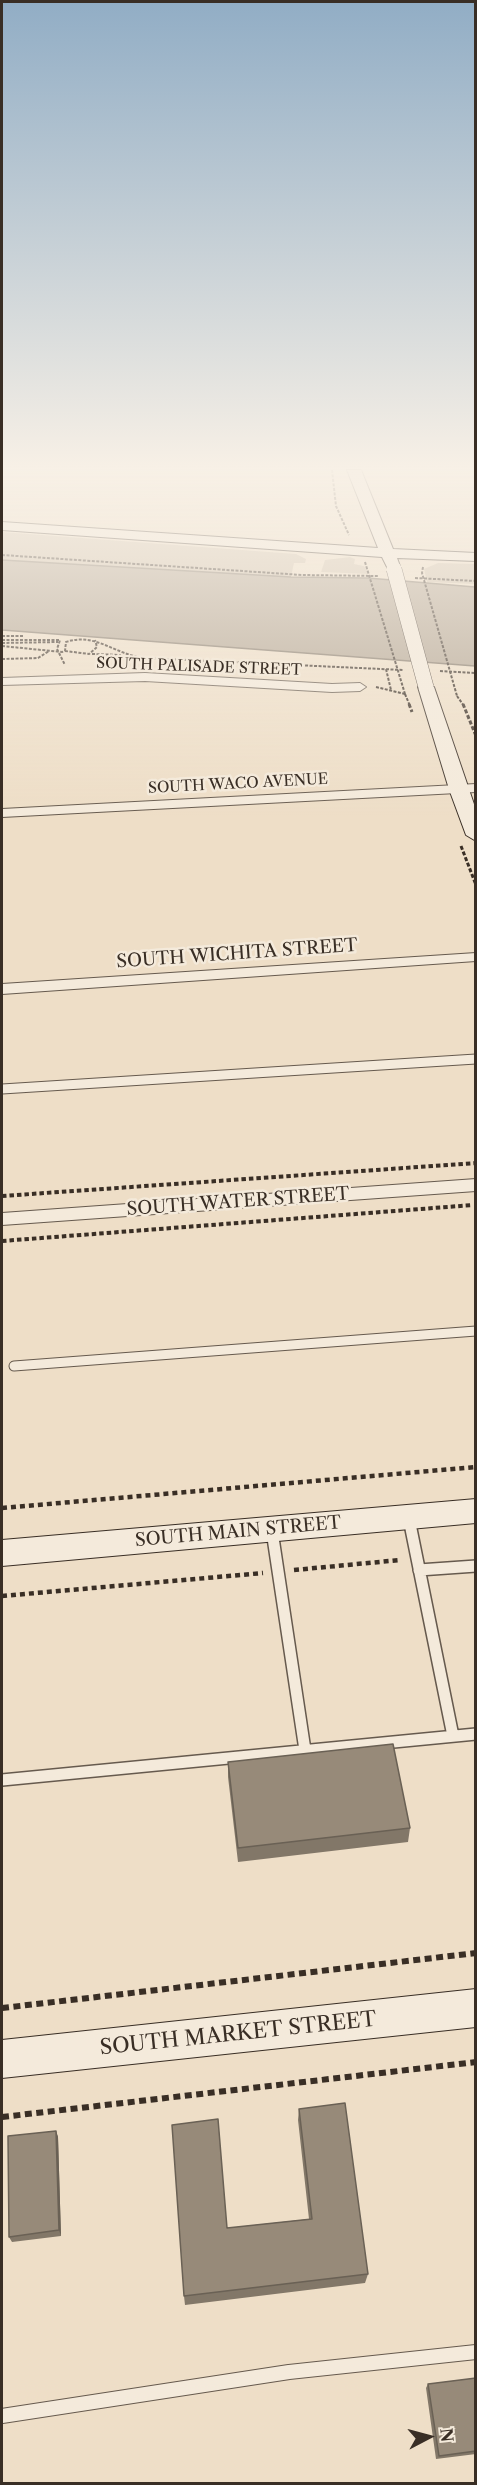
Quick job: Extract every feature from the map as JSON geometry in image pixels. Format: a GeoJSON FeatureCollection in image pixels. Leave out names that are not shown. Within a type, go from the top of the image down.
{"type":"FeatureCollection","features":[{"type":"Feature","properties":{"kind":"street"},"geometry":{"type":"LineString","coordinates":[[398,586],[429,684],[467,788],[476,836]]}},
{"type":"Feature","properties":{"kind":"street","name":"SOUTH PALISADE STREET"},"geometry":{"type":"LineString","coordinates":[[2,682],[135,677],[332,688],[360,687]]}},
{"type":"Feature","properties":{"kind":"street","name":"SOUTH WACO AVENUE"},"geometry":{"type":"LineString","coordinates":[[2,813],[467,788]]}},
{"type":"Feature","properties":{"kind":"street","name":"SOUTH WICHITA STREET"},"geometry":{"type":"LineString","coordinates":[[2,989],[476,957]]}},
{"type":"Feature","properties":{"kind":"street","name":"SOUTH WATER STREET"},"geometry":{"type":"LineString","coordinates":[[2,1219],[476,1185]]}},
{"type":"Feature","properties":{"kind":"street","name":"SOUTH MAIN STREET"},"geometry":{"type":"LineString","coordinates":[[2,1553],[476,1511]]}},
{"type":"Feature","properties":{"kind":"street","name":"SOUTH MARKET STREET"},"geometry":{"type":"LineString","coordinates":[[2,2059],[476,2008]]}},
{"type":"Feature","properties":{"kind":"lane"},"geometry":{"type":"LineString","coordinates":[[2,1089],[318,1066],[476,1059]]}},
{"type":"Feature","properties":{"kind":"lane"},"geometry":{"type":"LineString","coordinates":[[14,1366],[476,1331]]}},
{"type":"Feature","properties":{"kind":"lane"},"geometry":{"type":"LineString","coordinates":[[408,1517],[453,1736]]}},
{"type":"Feature","properties":{"kind":"lane"},"geometry":{"type":"LineString","coordinates":[[271,1529],[305,1750]]}},
{"type":"Feature","properties":{"kind":"lane"},"geometry":{"type":"LineString","coordinates":[[418,1564],[476,1566]]}},
{"type":"Feature","properties":{"kind":"lane"},"geometry":{"type":"LineString","coordinates":[[2,1780],[476,1734]]}},
{"type":"Feature","properties":{"kind":"lane"},"geometry":{"type":"LineString","coordinates":[[2,2416],[289,2372],[476,2352]]}},
{"type":"Feature","properties":{"kind":"path"},"geometry":{"type":"LineString","coordinates":[[372,586],[405,694]]}},
{"type":"Feature","properties":{"kind":"path"},"geometry":{"type":"LineString","coordinates":[[426,586],[458,696],[468,711],[476,736]]}},
{"type":"Feature","properties":{"kind":"path"},"geometry":{"type":"LineString","coordinates":[[2,641],[23,636]]}},
{"type":"Feature","properties":{"kind":"path"},"geometry":{"type":"LineString","coordinates":[[65,651],[66,642],[73,639],[93,639],[128,656]]}},
{"type":"Feature","properties":{"kind":"path"},"geometry":{"type":"LineString","coordinates":[[89,654],[97,647],[98,643],[93,639]]}},
{"type":"Feature","properties":{"kind":"path"},"geometry":{"type":"LineString","coordinates":[[2,641],[58,642],[58,652],[63,658],[64,666]]}},
{"type":"Feature","properties":{"kind":"path"},"geometry":{"type":"LineString","coordinates":[[2,641],[58,652],[408,670]]}},
{"type":"Feature","properties":{"kind":"path"},"geometry":{"type":"LineString","coordinates":[[2,659],[38,658],[50,651]]}},
{"type":"Feature","properties":{"kind":"path"},"geometry":{"type":"LineString","coordinates":[[386,669],[394,694],[405,694],[429,684],[476,673]]}},
{"type":"Feature","properties":{"kind":"path"},"geometry":{"type":"LineString","coordinates":[[360,687],[391,690]]}},
{"type":"Feature","properties":{"kind":"path"},"geometry":{"type":"LineString","coordinates":[[467,860],[476,885]]}},
{"type":"Feature","properties":{"kind":"path"},"geometry":{"type":"LineString","coordinates":[[2,1196],[476,1163]]}},
{"type":"Feature","properties":{"kind":"path"},"geometry":{"type":"LineString","coordinates":[[2,1241],[476,1205]]}},
{"type":"Feature","properties":{"kind":"path"},"geometry":{"type":"LineString","coordinates":[[2,1508],[476,1467]]}},
{"type":"Feature","properties":{"kind":"path"},"geometry":{"type":"LineString","coordinates":[[2,1596],[278,1572],[418,1564]]}},
{"type":"Feature","properties":{"kind":"path"},"geometry":{"type":"LineString","coordinates":[[2,2008],[476,1953]]}},
{"type":"Feature","properties":{"kind":"path"},"geometry":{"type":"LineString","coordinates":[[2,2117],[476,2061]]}},
{"type":"Feature","properties":{"kind":"shaded area"},"geometry":{"type":"Polygon","coordinates":[[[2,586],[475,587],[475,666],[2,630],[2,586]]]}},
{"type":"Feature","properties":{"kind":"building"},"geometry":{"type":"Polygon","coordinates":[[[393,1744],[410,1828],[238,1848],[228,1762],[393,1744]]]}},
{"type":"Feature","properties":{"kind":"building"},"geometry":{"type":"Polygon","coordinates":[[[345,2103],[368,2274],[184,2296],[172,2125],[218,2119],[227,2228],[312,2219],[299,2109],[345,2103]]]}},
{"type":"Feature","properties":{"kind":"building"},"geometry":{"type":"Polygon","coordinates":[[[56,2131],[59,2230],[9,2237],[8,2136],[56,2131]]]}},
{"type":"Feature","properties":{"kind":"building"},"geometry":{"type":"Polygon","coordinates":[[[476,2378],[476,2451],[439,2456],[428,2384],[476,2378]]]}}]}
